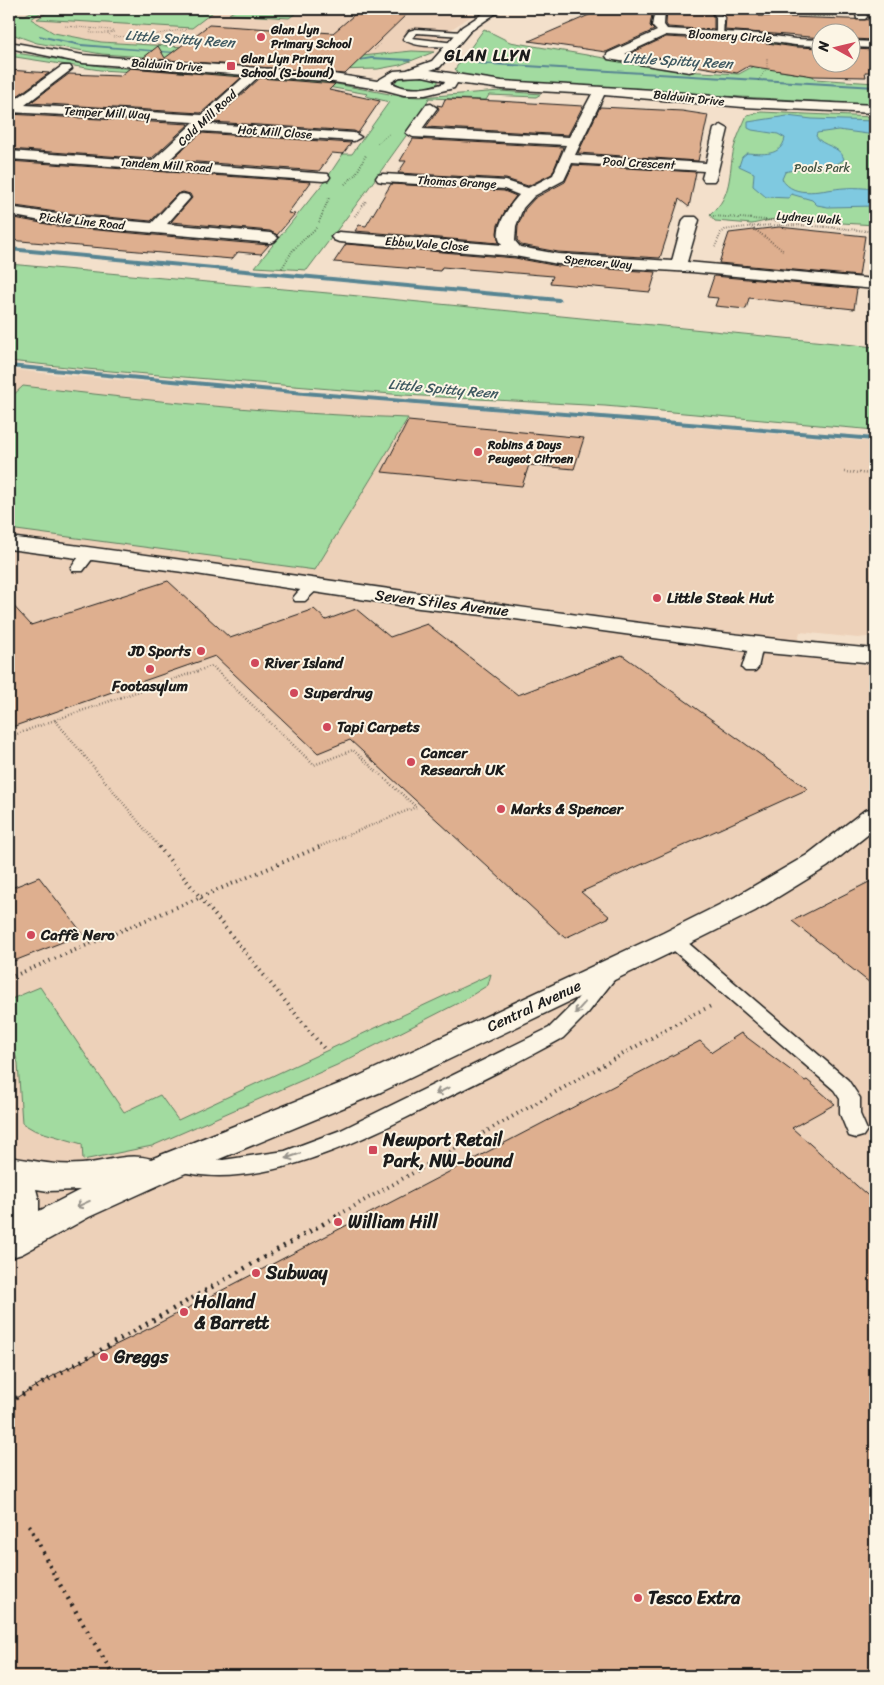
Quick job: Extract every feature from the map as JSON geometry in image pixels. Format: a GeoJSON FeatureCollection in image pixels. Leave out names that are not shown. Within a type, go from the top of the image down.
{"type":"FeatureCollection","features":[{"type":"Feature","properties":{"kind":"street"},"geometry":{"type":"LineString","coordinates":[[327,77],[416,92],[443,76],[452,45],[462,34],[497,9]]}},
{"type":"Feature","properties":{"kind":"street"},"geometry":{"type":"LineString","coordinates":[[660,9],[658,26],[664,32],[612,56],[689,68]]}},
{"type":"Feature","properties":{"kind":"street","name":"Bloomery Circle"},"geometry":{"type":"LineString","coordinates":[[664,32],[760,36],[812,42]]}},
{"type":"Feature","properties":{"kind":"street"},"geometry":{"type":"LineString","coordinates":[[862,44],[875,45]]}},
{"type":"Feature","properties":{"kind":"street","name":"Baldwin Drive"},"geometry":{"type":"LineString","coordinates":[[9,45],[83,59],[327,77]]}},
{"type":"Feature","properties":{"kind":"street"},"geometry":{"type":"LineString","coordinates":[[11,108],[66,69]]}},
{"type":"Feature","properties":{"kind":"street","name":"Cold Mill Road"},"geometry":{"type":"LineString","coordinates":[[157,164],[257,71]]}},
{"type":"Feature","properties":{"kind":"street"},"geometry":{"type":"LineString","coordinates":[[327,77],[405,73],[443,76]]}},
{"type":"Feature","properties":{"kind":"street"},"geometry":{"type":"LineString","coordinates":[[386,86],[383,81],[386,78],[405,73]]}},
{"type":"Feature","properties":{"kind":"street","name":"Baldwin Drive"},"geometry":{"type":"LineString","coordinates":[[443,76],[502,85],[683,96],[743,103],[875,110]]}},
{"type":"Feature","properties":{"kind":"street"},"geometry":{"type":"LineString","coordinates":[[515,251],[507,241],[508,226],[516,207],[529,193],[559,177],[574,141],[599,92]]}},
{"type":"Feature","properties":{"kind":"street","name":"Temper Mill Way"},"geometry":{"type":"LineString","coordinates":[[11,108],[201,123]]}},
{"type":"Feature","properties":{"kind":"street"},"geometry":{"type":"LineString","coordinates":[[431,108],[413,133],[574,141]]}},
{"type":"Feature","properties":{"kind":"street","name":"Hot Mill Close"},"geometry":{"type":"LineString","coordinates":[[201,123],[354,137]]}},
{"type":"Feature","properties":{"kind":"street","name":"Pool Crescent"},"geometry":{"type":"LineString","coordinates":[[566,159],[710,172],[721,129]]}},
{"type":"Feature","properties":{"kind":"street","name":"Tandem Mill Road"},"geometry":{"type":"LineString","coordinates":[[9,155],[323,177]]}},
{"type":"Feature","properties":{"kind":"street","name":"Thomas Grange"},"geometry":{"type":"LineString","coordinates":[[383,178],[506,185],[529,193]]}},
{"type":"Feature","properties":{"kind":"street"},"geometry":{"type":"LineString","coordinates":[[156,228],[183,198]]}},
{"type":"Feature","properties":{"kind":"street","name":"Pickle Line Road"},"geometry":{"type":"LineString","coordinates":[[9,211],[63,220],[270,238]]}},
{"type":"Feature","properties":{"kind":"street"},"geometry":{"type":"LineString","coordinates":[[678,267],[699,217]]}},
{"type":"Feature","properties":{"kind":"street","name":"Ebbw Vale Close"},"geometry":{"type":"LineString","coordinates":[[339,237],[515,251]]}},
{"type":"Feature","properties":{"kind":"street","name":"Spencer Way"},"geometry":{"type":"LineString","coordinates":[[515,251],[558,259],[707,269],[875,284]]}},
{"type":"Feature","properties":{"kind":"street","name":"Seven Stiles Avenue"},"geometry":{"type":"LineString","coordinates":[[9,543],[84,561],[183,566],[307,592],[756,646],[875,656]]}},
{"type":"Feature","properties":{"kind":"street","name":"Central Avenue"},"geometry":{"type":"LineString","coordinates":[[176,1163],[370,1084],[673,940],[745,904],[817,861],[875,816]]}},
{"type":"Feature","properties":{"kind":"street"},"geometry":{"type":"LineString","coordinates":[[9,1170],[48,1178],[83,1177],[176,1163]]}},
{"type":"Feature","properties":{"kind":"street"},"geometry":{"type":"LineString","coordinates":[[9,1243],[77,1207],[176,1163]]}},
{"type":"Feature","properties":{"kind":"street"},"geometry":{"type":"LineString","coordinates":[[9,1175],[15,1181],[22,1197],[22,1215],[15,1234],[9,1243]]}},
{"type":"Feature","properties":{"kind":"lane"},"geometry":{"type":"LineString","coordinates":[[716,13],[720,17],[720,35]]}},
{"type":"Feature","properties":{"kind":"lane"},"geometry":{"type":"LineString","coordinates":[[452,45],[408,40],[412,33],[419,28],[462,34]]}},
{"type":"Feature","properties":{"kind":"lane"},"geometry":{"type":"LineString","coordinates":[[750,668],[756,646]]}},
{"type":"Feature","properties":{"kind":"lane"},"geometry":{"type":"LineString","coordinates":[[673,940],[841,1085],[850,1098],[850,1114],[856,1130]]}},
{"type":"Feature","properties":{"kind":"path"},"geometry":{"type":"LineString","coordinates":[[767,14],[861,13]]}},
{"type":"Feature","properties":{"kind":"path"},"geometry":{"type":"LineString","coordinates":[[64,26],[92,28],[111,30],[114,32],[90,33],[92,28]]}},
{"type":"Feature","properties":{"kind":"path"},"geometry":{"type":"LineString","coordinates":[[108,33],[112,37],[152,35],[187,29],[166,47]]}},
{"type":"Feature","properties":{"kind":"path"},"geometry":{"type":"LineString","coordinates":[[374,50],[389,36]]}},
{"type":"Feature","properties":{"kind":"path"},"geometry":{"type":"LineString","coordinates":[[353,219],[366,201]]}},
{"type":"Feature","properties":{"kind":"path"},"geometry":{"type":"LineString","coordinates":[[699,217],[797,223]]}},
{"type":"Feature","properties":{"kind":"path","name":"Lydney Walk"},"geometry":{"type":"LineString","coordinates":[[707,269],[720,233],[725,230],[750,226],[797,223],[875,232]]}},
{"type":"Feature","properties":{"kind":"path"},"geometry":{"type":"LineString","coordinates":[[750,226],[784,251]]}},
{"type":"Feature","properties":{"kind":"path"},"geometry":{"type":"LineString","coordinates":[[844,472],[875,474]]}},
{"type":"Feature","properties":{"kind":"path"},"geometry":{"type":"LineString","coordinates":[[9,737],[212,666],[314,765],[353,750],[416,807],[9,978]]}},
{"type":"Feature","properties":{"kind":"path"},"geometry":{"type":"LineString","coordinates":[[55,720],[326,1051]]}},
{"type":"Feature","properties":{"kind":"path"},"geometry":{"type":"LineString","coordinates":[[9,1402],[690,1016],[736,994]]}},
{"type":"Feature","properties":{"kind":"path"},"geometry":{"type":"LineString","coordinates":[[29,1525],[56,1578],[114,1676]]}},
{"type":"Feature","properties":{"kind":"shaded area","name":"Glan Llyn Primary School"},"geometry":{"type":"Polygon","coordinates":[[[46,9],[482,9],[450,30],[434,52],[412,51],[352,57],[101,42],[54,33],[31,19],[46,9]]]}},
{"type":"Feature","properties":{"kind":"shaded area"},"geometry":{"type":"Polygon","coordinates":[[[9,369],[875,442],[875,636],[858,638],[800,632],[795,655],[875,666],[875,1676],[9,1676],[9,369]]]}},
{"type":"Feature","properties":{"kind":"green space"},"geometry":{"type":"Polygon","coordinates":[[[37,9],[46,9],[31,19],[54,33],[101,42],[352,57],[412,51],[434,52],[400,65],[378,69],[332,70],[102,54],[37,43],[9,33],[9,14],[25,15],[37,9]]]}},
{"type":"Feature","properties":{"kind":"green space"},"geometry":{"type":"Polygon","coordinates":[[[53,9],[217,9],[192,28],[37,19],[53,9]]]}},
{"type":"Feature","properties":{"kind":"green space"},"geometry":{"type":"Polygon","coordinates":[[[237,9],[299,11],[289,18],[229,14],[237,9]]]}},
{"type":"Feature","properties":{"kind":"green space"},"geometry":{"type":"Polygon","coordinates":[[[774,9],[853,9],[852,14],[823,16],[791,14],[774,9]]]}},
{"type":"Feature","properties":{"kind":"green space"},"geometry":{"type":"Polygon","coordinates":[[[484,29],[510,42],[681,71],[739,74],[759,63],[756,39],[800,45],[790,49],[780,71],[813,76],[815,79],[875,83],[875,105],[616,90],[461,76],[455,69],[484,29]]]}},
{"type":"Feature","properties":{"kind":"green space"},"geometry":{"type":"Polygon","coordinates":[[[9,52],[107,67],[241,75],[238,78],[100,70],[9,56],[9,52]]]}},
{"type":"Feature","properties":{"kind":"green space"},"geometry":{"type":"Polygon","coordinates":[[[419,76],[432,78],[438,81],[438,83],[428,87],[417,88],[405,87],[395,83],[397,79],[419,76]]]}},
{"type":"Feature","properties":{"kind":"green space"},"geometry":{"type":"Polygon","coordinates":[[[263,77],[320,81],[400,96],[420,97],[501,91],[541,94],[536,97],[489,95],[486,100],[429,98],[421,115],[307,270],[255,267],[325,181],[343,154],[352,154],[389,102],[366,96],[368,94],[299,82],[260,80],[263,77]]]}},
{"type":"Feature","properties":{"kind":"green space","name":"Pools Park"},"geometry":{"type":"Polygon","coordinates":[[[761,112],[875,117],[875,225],[775,219],[752,224],[715,221],[710,215],[723,200],[726,192],[734,148],[740,131],[747,115],[761,112]]]}},
{"type":"Feature","properties":{"kind":"green space"},"geometry":{"type":"Polygon","coordinates":[[[9,264],[328,293],[875,347],[875,430],[605,406],[404,395],[9,361],[9,264]]]}},
{"type":"Feature","properties":{"kind":"green space"},"geometry":{"type":"Polygon","coordinates":[[[23,386],[215,406],[408,418],[315,570],[9,529],[9,399],[23,386]]]}},
{"type":"Feature","properties":{"kind":"green space"},"geometry":{"type":"Polygon","coordinates":[[[491,974],[488,985],[464,1000],[337,1065],[152,1146],[83,1160],[82,1144],[34,1130],[22,1123],[18,1063],[9,1038],[9,1000],[40,987],[124,1112],[160,1095],[178,1120],[491,974]]]}},
{"type":"Feature","properties":{"kind":"water"},"geometry":{"type":"Polygon","coordinates":[[[787,116],[812,119],[875,121],[875,135],[838,130],[817,133],[816,136],[819,140],[839,151],[844,159],[839,163],[825,167],[791,170],[785,172],[782,179],[794,189],[810,192],[848,188],[875,189],[875,206],[828,207],[817,205],[812,200],[791,194],[789,198],[766,197],[753,186],[754,173],[739,166],[742,157],[747,153],[765,154],[775,151],[783,144],[785,138],[778,134],[752,130],[748,128],[748,122],[787,116]]]}},
{"type":"Feature","properties":{"kind":"building"},"geometry":{"type":"Polygon","coordinates":[[[361,9],[406,9],[403,11],[409,12],[345,74],[143,58],[158,46],[165,58],[209,25],[333,33],[361,9]]]}},
{"type":"Feature","properties":{"kind":"building"},"geometry":{"type":"Polygon","coordinates":[[[603,9],[653,9],[650,26],[654,30],[606,52],[529,41],[603,9]]]}},
{"type":"Feature","properties":{"kind":"building"},"geometry":{"type":"Polygon","coordinates":[[[667,9],[758,9],[759,16],[875,20],[875,40],[862,39],[862,22],[812,22],[812,37],[725,30],[726,17],[718,10],[711,13],[714,18],[714,30],[668,27],[666,24],[667,9]]]}},
{"type":"Feature","properties":{"kind":"building"},"geometry":{"type":"Polygon","coordinates":[[[666,37],[760,42],[812,48],[812,72],[862,72],[862,49],[875,50],[875,72],[865,72],[866,77],[813,76],[749,66],[737,73],[696,66],[689,62],[631,53],[666,37]]]}},
{"type":"Feature","properties":{"kind":"building"},"geometry":{"type":"Polygon","coordinates":[[[130,68],[242,77],[201,113],[30,103],[69,74],[120,76],[130,68]]]}},
{"type":"Feature","properties":{"kind":"building"},"geometry":{"type":"Polygon","coordinates":[[[9,70],[49,73],[9,102],[9,70]]]}},
{"type":"Feature","properties":{"kind":"building"},"geometry":{"type":"Polygon","coordinates":[[[260,78],[335,84],[329,90],[380,101],[358,133],[354,131],[212,122],[260,78]]]}},
{"type":"Feature","properties":{"kind":"building"},"geometry":{"type":"Polygon","coordinates":[[[445,99],[583,106],[568,135],[426,127],[439,109],[437,105],[442,106],[445,99]]]}},
{"type":"Feature","properties":{"kind":"building"},"geometry":{"type":"Polygon","coordinates":[[[600,107],[682,111],[708,115],[698,161],[578,153],[600,107]]]}},
{"type":"Feature","properties":{"kind":"building"},"geometry":{"type":"Polygon","coordinates":[[[9,114],[189,124],[151,159],[9,149],[9,114]]]}},
{"type":"Feature","properties":{"kind":"building"},"geometry":{"type":"Polygon","coordinates":[[[201,133],[351,143],[343,154],[332,153],[319,171],[171,160],[201,133]]]}},
{"type":"Feature","properties":{"kind":"building"},"geometry":{"type":"Polygon","coordinates":[[[413,139],[563,147],[552,174],[528,186],[506,179],[398,173],[406,161],[400,161],[413,139]]]}},
{"type":"Feature","properties":{"kind":"building"},"geometry":{"type":"Polygon","coordinates":[[[9,161],[311,182],[288,213],[295,214],[277,235],[270,231],[171,222],[192,198],[190,194],[183,192],[177,194],[151,221],[63,213],[9,205],[9,161]]]}},
{"type":"Feature","properties":{"kind":"building"},"geometry":{"type":"Polygon","coordinates":[[[573,165],[696,172],[689,207],[679,199],[660,258],[558,252],[521,245],[517,240],[518,226],[525,209],[535,198],[565,182],[573,165]]]}},
{"type":"Feature","properties":{"kind":"building"},"geometry":{"type":"Polygon","coordinates":[[[391,184],[504,191],[516,196],[498,225],[499,243],[355,231],[359,225],[366,226],[391,184]]]}},
{"type":"Feature","properties":{"kind":"building"},"geometry":{"type":"Polygon","coordinates":[[[9,217],[63,227],[269,245],[261,254],[238,252],[232,259],[9,240],[9,217]]]}},
{"type":"Feature","properties":{"kind":"building"},"geometry":{"type":"Polygon","coordinates":[[[779,227],[865,236],[859,276],[719,263],[729,233],[779,227]]]}},
{"type":"Feature","properties":{"kind":"building"},"geometry":{"type":"Polygon","coordinates":[[[346,244],[515,258],[558,266],[656,272],[650,292],[550,283],[553,276],[442,267],[440,271],[334,262],[346,244]]]}},
{"type":"Feature","properties":{"kind":"building"},"geometry":{"type":"Polygon","coordinates":[[[714,276],[857,289],[854,309],[749,298],[746,309],[715,306],[718,298],[707,297],[714,276]]]}},
{"type":"Feature","properties":{"kind":"building"},"geometry":{"type":"Polygon","coordinates":[[[408,421],[584,438],[574,469],[529,465],[522,486],[382,472],[408,421]]]}},
{"type":"Feature","properties":{"kind":"building"},"geometry":{"type":"Polygon","coordinates":[[[168,581],[230,638],[314,609],[326,620],[356,609],[390,637],[427,624],[518,695],[622,655],[808,789],[581,892],[610,917],[565,938],[350,740],[318,753],[215,656],[9,728],[9,601],[31,625],[168,581]]]}},
{"type":"Feature","properties":{"kind":"building"},"geometry":{"type":"Polygon","coordinates":[[[39,877],[83,934],[9,963],[9,889],[39,877]]]}},
{"type":"Feature","properties":{"kind":"building"},"geometry":{"type":"Polygon","coordinates":[[[875,879],[875,987],[792,921],[875,879]]]}},
{"type":"Feature","properties":{"kind":"building"},"geometry":{"type":"Polygon","coordinates":[[[741,1033],[805,1081],[807,1080],[835,1104],[792,1128],[875,1202],[875,1676],[9,1676],[9,1402],[58,1373],[144,1331],[700,1041],[712,1052],[741,1033]]]}},
{"type":"Feature","properties":{"kind":"waterway","name":"Little Spitty Reen"},"geometry":{"type":"LineString","coordinates":[[40,36],[81,45],[185,53]]}},
{"type":"Feature","properties":{"kind":"waterway","name":"Little Spitty Reen"},"geometry":{"type":"LineString","coordinates":[[346,62],[371,58],[410,60]]}},
{"type":"Feature","properties":{"kind":"waterway","name":"Little Spitty Reen"},"geometry":{"type":"LineString","coordinates":[[478,63],[875,87]]}},
{"type":"Feature","properties":{"kind":"waterway"},"geometry":{"type":"LineString","coordinates":[[9,249],[559,300]]}},
{"type":"Feature","properties":{"kind":"waterway","name":"Little Spitty Reen"},"geometry":{"type":"LineString","coordinates":[[9,366],[304,393],[875,439]]}},
{"type":"Feature","properties":{"kind":"place","name":"Glan Llyn Primary School"},"geometry":{"type":"Point","coordinates":[261,37]}},
{"type":"Feature","properties":{"kind":"place","name":"Glan Llyn Primary School (S-bound)"},"geometry":{"type":"Point","coordinates":[231,66]}},
{"type":"Feature","properties":{"kind":"place","name":"Robins & Days Peugeot Citroen"},"geometry":{"type":"Point","coordinates":[478,452]}},
{"type":"Feature","properties":{"kind":"place","name":"Little Steak Hut"},"geometry":{"type":"Point","coordinates":[657,598]}},
{"type":"Feature","properties":{"kind":"place","name":"JD Sports"},"geometry":{"type":"Point","coordinates":[201,651]}},
{"type":"Feature","properties":{"kind":"place","name":"River Island"},"geometry":{"type":"Point","coordinates":[255,663]}},
{"type":"Feature","properties":{"kind":"place","name":"Footasylum"},"geometry":{"type":"Point","coordinates":[150,669]}},
{"type":"Feature","properties":{"kind":"place","name":"Superdrug"},"geometry":{"type":"Point","coordinates":[294,693]}},
{"type":"Feature","properties":{"kind":"place","name":"Tapi Carpets"},"geometry":{"type":"Point","coordinates":[327,727]}},
{"type":"Feature","properties":{"kind":"place","name":"Cancer Research UK"},"geometry":{"type":"Point","coordinates":[411,762]}},
{"type":"Feature","properties":{"kind":"place","name":"Marks & Spencer"},"geometry":{"type":"Point","coordinates":[501,809]}},
{"type":"Feature","properties":{"kind":"place","name":"Caffè Nero"},"geometry":{"type":"Point","coordinates":[31,935]}},
{"type":"Feature","properties":{"kind":"place","name":"Newport Retail Park, NW-bound"},"geometry":{"type":"Point","coordinates":[373,1150]}},
{"type":"Feature","properties":{"kind":"place","name":"William Hill"},"geometry":{"type":"Point","coordinates":[338,1222]}},
{"type":"Feature","properties":{"kind":"place","name":"Subway"},"geometry":{"type":"Point","coordinates":[256,1273]}},
{"type":"Feature","properties":{"kind":"place","name":"Holland & Barrett"},"geometry":{"type":"Point","coordinates":[184,1312]}},
{"type":"Feature","properties":{"kind":"place","name":"Greggs"},"geometry":{"type":"Point","coordinates":[104,1357]}},
{"type":"Feature","properties":{"kind":"place","name":"Tesco Extra"},"geometry":{"type":"Point","coordinates":[638,1598]}},
{"type":"Feature","properties":{"kind":"district","name":"GLAN LLYN"},"geometry":{"type":"Point","coordinates":[488,55]}}]}
